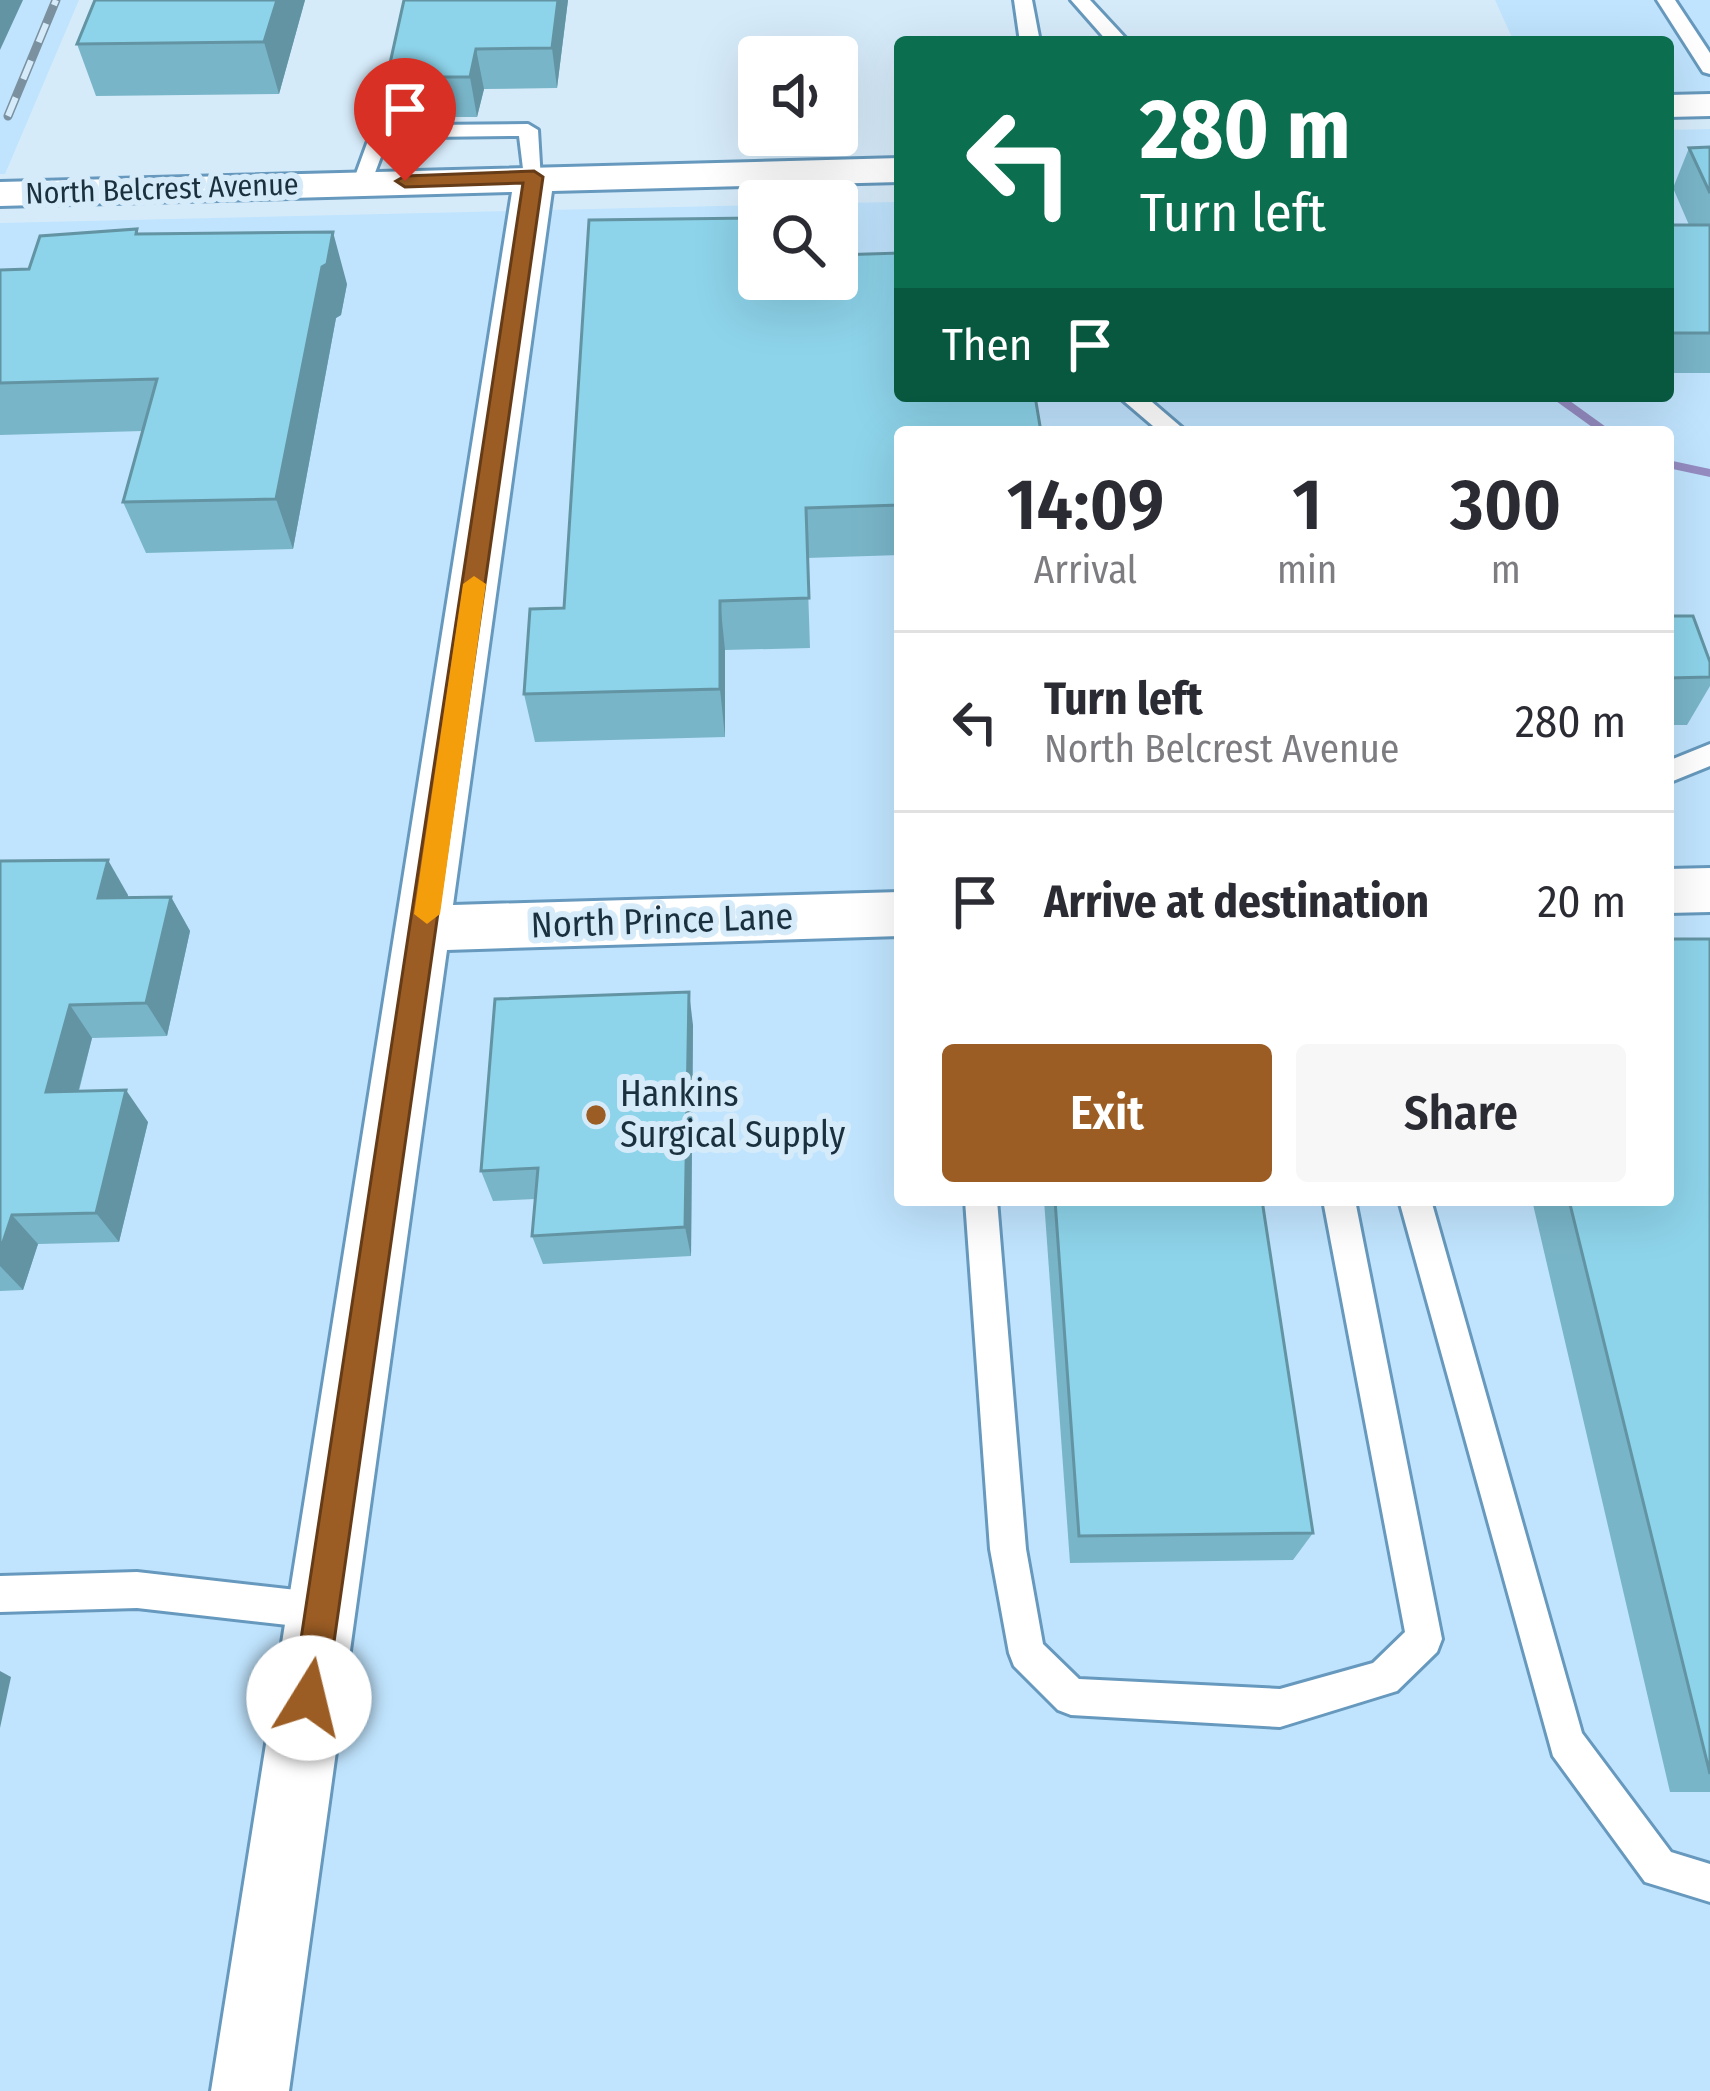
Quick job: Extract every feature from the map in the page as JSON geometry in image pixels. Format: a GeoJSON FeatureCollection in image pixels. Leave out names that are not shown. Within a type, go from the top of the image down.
{"type":"FeatureCollection","features":[{"type":"Feature","properties":{"kind":"street"},"geometry":{"type":"LineString","coordinates":[[1674,106],[1710,105]]}},
{"type":"Feature","properties":{"kind":"street","name":"North Belcrest Avenue"},"geometry":{"type":"LineString","coordinates":[[0,194],[894,170]]}},
{"type":"Feature","properties":{"kind":"street"},"geometry":{"type":"LineString","coordinates":[[250,2091],[534,177]]}},
{"type":"Feature","properties":{"kind":"street"},"geometry":{"type":"LineString","coordinates":[[1674,891],[1710,890]]}},
{"type":"Feature","properties":{"kind":"street","name":"North Prince Lane"},"geometry":{"type":"LineString","coordinates":[[424,928],[894,914]]}},
{"type":"Feature","properties":{"kind":"lane"},"geometry":{"type":"LineString","coordinates":[[1023,0],[1029,36]]}},
{"type":"Feature","properties":{"kind":"lane"},"geometry":{"type":"LineString","coordinates":[[1080,0],[1113,36]]}},
{"type":"Feature","properties":{"kind":"lane"},"geometry":{"type":"LineString","coordinates":[[1666,0],[1706,58]]}},
{"type":"Feature","properties":{"kind":"lane"},"geometry":{"type":"LineString","coordinates":[[1138,402],[1168,426]]}},
{"type":"Feature","properties":{"kind":"lane"},"geometry":{"type":"LineString","coordinates":[[1674,770],[1710,754]]}},
{"type":"Feature","properties":{"kind":"lane"},"geometry":{"type":"LineString","coordinates":[[981,1206],[1008,1549],[1028,1653],[1071,1696],[1280,1708],[1384,1678],[1424,1639],[1340,1206]]}},
{"type":"Feature","properties":{"kind":"lane"},"geometry":{"type":"LineString","coordinates":[[1417,1206],[1566,1743],[1659,1868],[1710,1883]]}},
{"type":"Feature","properties":{"kind":"lane"},"geometry":{"type":"LineString","coordinates":[[0,1594],[137,1590],[322,1611]]}},
{"type":"Feature","properties":{"kind":"shaded area"},"geometry":{"type":"Polygon","coordinates":[[[0,0],[79,0],[5,174],[0,174],[0,0]]]}},
{"type":"Feature","properties":{"kind":"shaded area"},"geometry":{"type":"Polygon","coordinates":[[[1495,0],[1710,0],[1710,91],[1674,92],[1674,36],[1511,36],[1495,0]]]}},
{"type":"Feature","properties":{"kind":"shaded area"},"geometry":{"type":"Polygon","coordinates":[[[1710,129],[1710,2091],[0,2091],[0,223],[738,205],[738,300],[858,300],[858,203],[894,202],[894,402],[1674,402],[1674,130],[1710,129]]]}},
{"type":"Feature","properties":{"kind":"building"},"geometry":{"type":"Polygon","coordinates":[[[95,0],[277,0],[264,42],[77,44],[95,0]]]}},
{"type":"Feature","properties":{"kind":"building"},"geometry":{"type":"Polygon","coordinates":[[[404,0],[558,0],[552,48],[476,49],[470,77],[387,77],[404,0]]]}},
{"type":"Feature","properties":{"kind":"building"},"geometry":{"type":"Polygon","coordinates":[[[1710,147],[1710,193],[1689,148],[1710,147]]]}},
{"type":"Feature","properties":{"kind":"building"},"geometry":{"type":"Polygon","coordinates":[[[738,218],[738,300],[858,300],[858,254],[894,253],[894,402],[1036,402],[1040,426],[894,426],[894,505],[806,508],[809,598],[720,601],[720,689],[524,694],[530,609],[564,608],[589,220],[738,218]]]}},
{"type":"Feature","properties":{"kind":"building"},"geometry":{"type":"Polygon","coordinates":[[[1674,225],[1710,225],[1710,333],[1674,333],[1674,225]]]}},
{"type":"Feature","properties":{"kind":"building"},"geometry":{"type":"Polygon","coordinates":[[[137,229],[136,234],[333,232],[276,499],[123,502],[157,379],[0,383],[0,270],[29,269],[40,236],[137,229]]]}},
{"type":"Feature","properties":{"kind":"building"},"geometry":{"type":"Polygon","coordinates":[[[1674,616],[1693,616],[1710,662],[1710,677],[1674,678],[1674,616]]]}},
{"type":"Feature","properties":{"kind":"building"},"geometry":{"type":"Polygon","coordinates":[[[108,860],[98,898],[171,897],[146,1003],[70,1005],[46,1092],[126,1090],[96,1213],[12,1215],[0,1251],[0,861],[108,860]]]}},
{"type":"Feature","properties":{"kind":"building"},"geometry":{"type":"Polygon","coordinates":[[[1674,939],[1710,939],[1710,1774],[1570,1206],[1674,1206],[1674,939]]]}},
{"type":"Feature","properties":{"kind":"building","name":"Hankins Surgical Supply"},"geometry":{"type":"Polygon","coordinates":[[[689,992],[685,1227],[532,1236],[538,1168],[481,1171],[495,999],[689,992]]]}},
{"type":"Feature","properties":{"kind":"building"},"geometry":{"type":"Polygon","coordinates":[[[1055,1206],[1263,1206],[1313,1533],[1079,1536],[1055,1206]]]}},
{"type":"Feature","properties":{"kind":"waterway"},"geometry":{"type":"LineString","coordinates":[[1564,402],[1598,426]]}},
{"type":"Feature","properties":{"kind":"waterway"},"geometry":{"type":"LineString","coordinates":[[1674,465],[1710,473]]}},
{"type":"Feature","properties":{"kind":"railway"},"geometry":{"type":"LineString","coordinates":[[8,116],[56,0]]}},
{"type":"Feature","properties":{"kind":"slow traffic"},"geometry":{"type":"LineString","coordinates":[[427,914],[474,584]]}},
{"type":"Feature","properties":{"kind":"place","name":"Hankins Surgical Supply"},"geometry":{"type":"Point","coordinates":[596,1115]}},
{"type":"Feature","properties":{"kind":"route"},"geometry":{"type":"LineString","coordinates":[[309,1698],[534,177],[405,181]]}}]}
